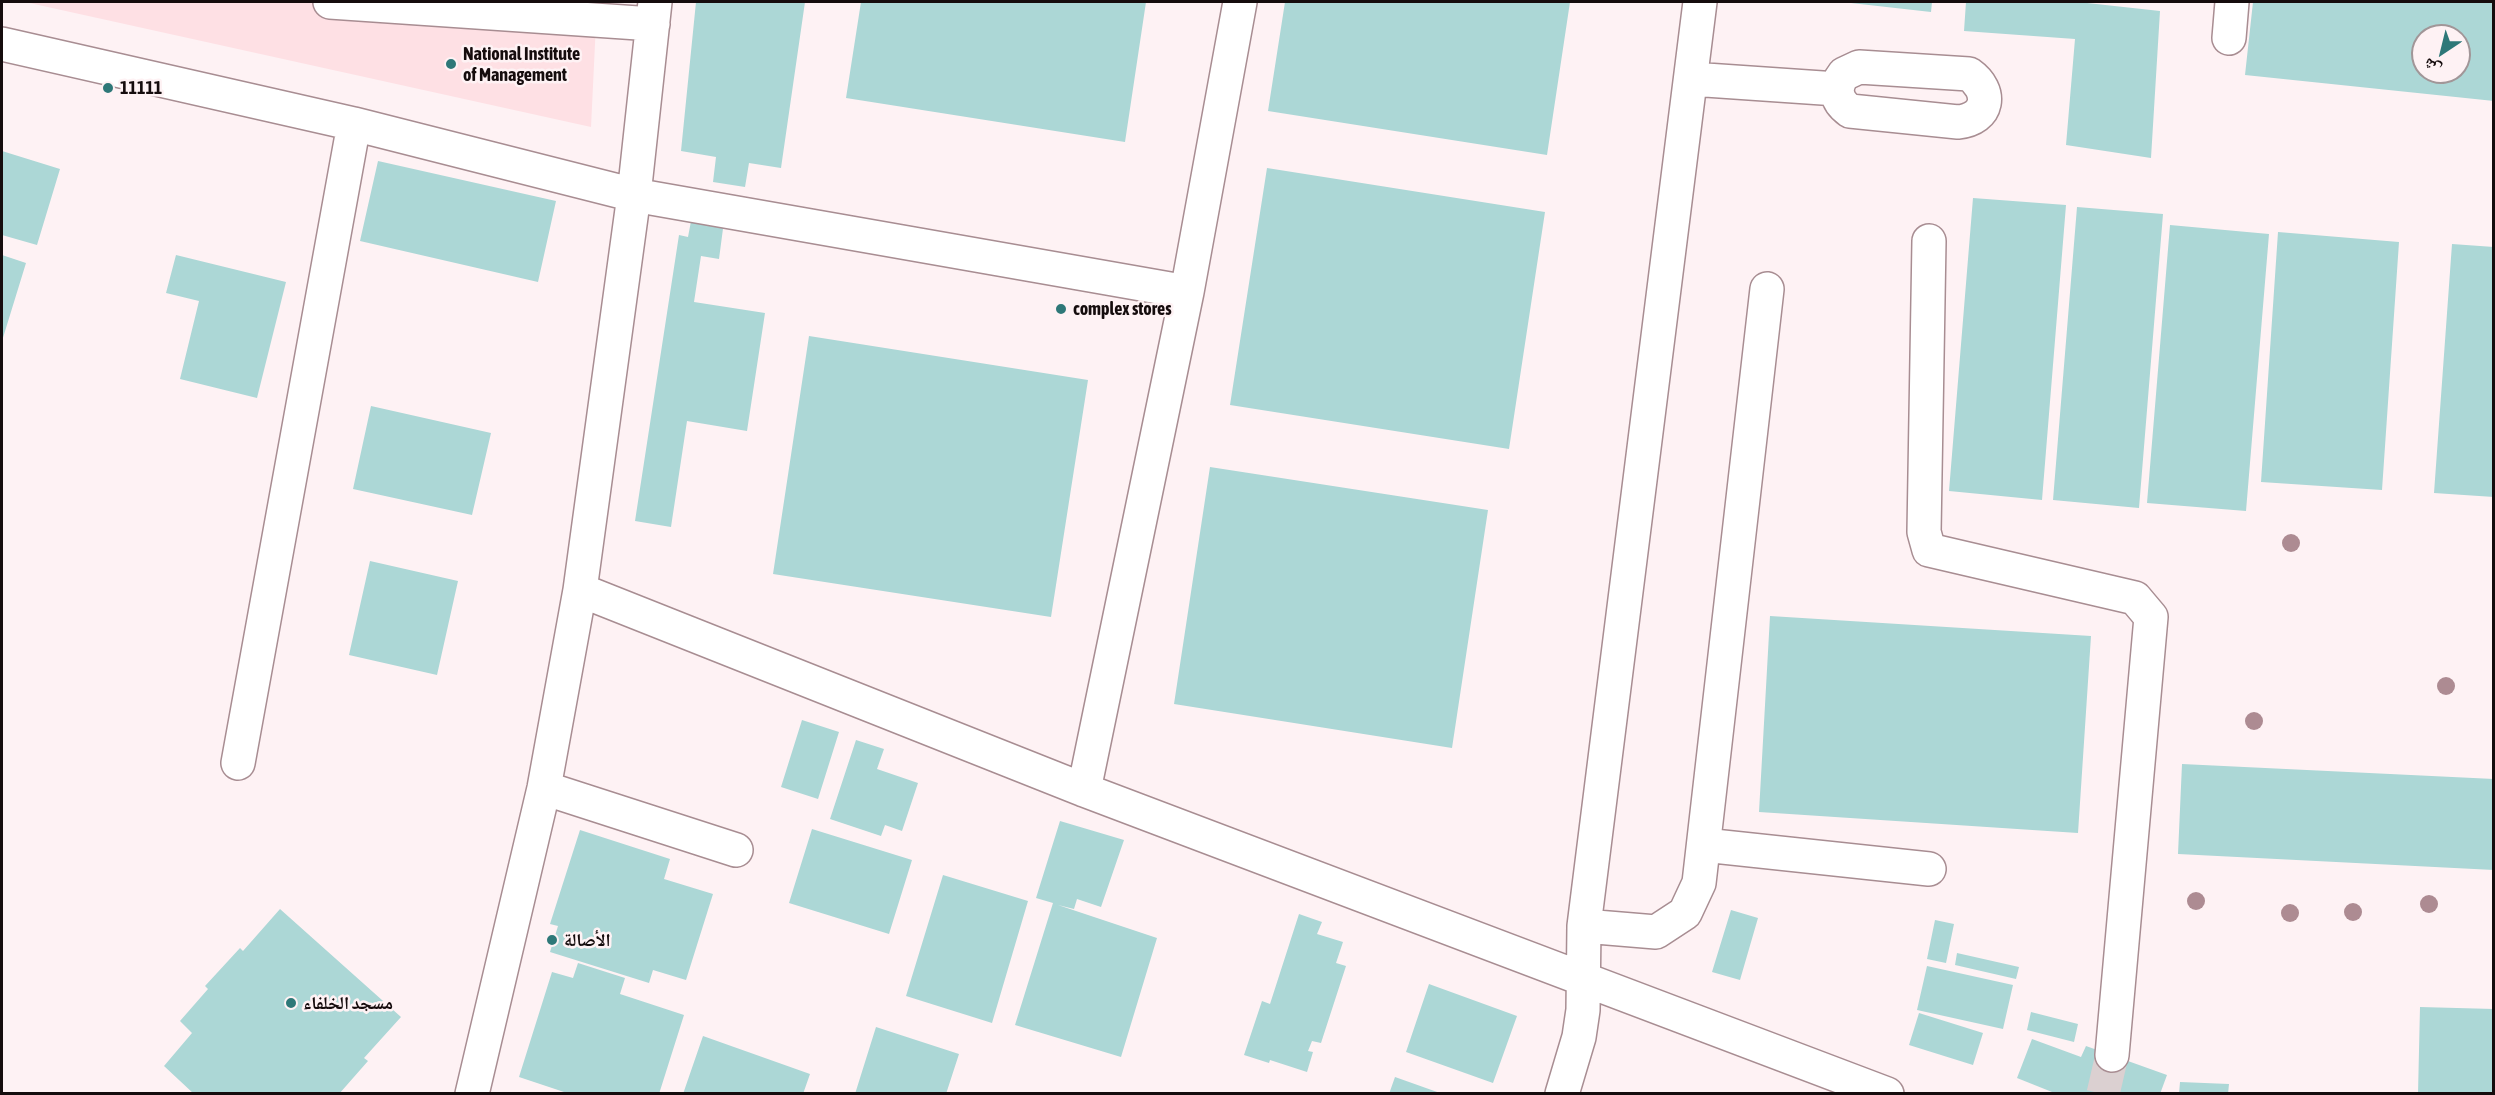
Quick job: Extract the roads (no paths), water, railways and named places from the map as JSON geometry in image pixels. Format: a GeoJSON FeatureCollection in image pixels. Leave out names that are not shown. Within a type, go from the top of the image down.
{"type":"FeatureCollection","features":[{"type":"Feature","properties":{"kind":"street"},"geometry":{"type":"LineString","coordinates":[[330,2],[654,13],[634,195],[580,590],[544,788],[472,1094]]}},
{"type":"Feature","properties":{"kind":"street"},"geometry":{"type":"LineString","coordinates":[[1084,790],[1187,292],[1240,2]]}},
{"type":"Feature","properties":{"kind":"street"},"geometry":{"type":"LineString","coordinates":[[1562,1094],[1579,1037],[1584,981],[1582,953],[1584,926],[1701,2]]}},
{"type":"Feature","properties":{"kind":"street"},"geometry":{"type":"LineString","coordinates":[[2229,38],[2232,2]]}},
{"type":"Feature","properties":{"kind":"street"},"geometry":{"type":"LineString","coordinates":[[2,44],[354,124],[634,195],[1187,292]]}},
{"type":"Feature","properties":{"kind":"street"},"geometry":{"type":"LineString","coordinates":[[1691,80],[1836,89]]}},
{"type":"Feature","properties":{"kind":"street"},"geometry":{"type":"LineString","coordinates":[[238,763],[354,124]]}},
{"type":"Feature","properties":{"kind":"street"},"geometry":{"type":"LineString","coordinates":[[1929,241],[1924,531],[1929,550],[2135,598],[2151,617],[2112,1055]]}},
{"type":"Feature","properties":{"kind":"street"},"geometry":{"type":"LineString","coordinates":[[1584,926],[1656,932],[1685,913],[1699,883],[1767,289]]}},
{"type":"Feature","properties":{"kind":"street"},"geometry":{"type":"LineString","coordinates":[[580,590],[1084,790],[1887,1094]]}},
{"type":"Feature","properties":{"kind":"street"},"geometry":{"type":"LineString","coordinates":[[544,788],[735,850]]}},
{"type":"Feature","properties":{"kind":"street"},"geometry":{"type":"LineString","coordinates":[[1704,845],[1929,869]]}},
{"type":"Feature","properties":{"kind":"tunnel"},"geometry":{"type":"LineString","coordinates":[[2103,1094],[2112,1055]]}},
{"type":"Feature","properties":{"kind":"place","name":"National Institute of Management"},"geometry":{"type":"Point","coordinates":[451,64]}},
{"type":"Feature","properties":{"kind":"place","name":"11111"},"geometry":{"type":"Point","coordinates":[108,88]}},
{"type":"Feature","properties":{"kind":"place","name":"complex stores"},"geometry":{"type":"Point","coordinates":[1061,309]}},
{"type":"Feature","properties":{"kind":"place","name":"الأصالة"},"geometry":{"type":"Point","coordinates":[552,940]}},
{"type":"Feature","properties":{"kind":"place","name":"مسجد الخلفاء"},"geometry":{"type":"Point","coordinates":[291,1003]}}]}
